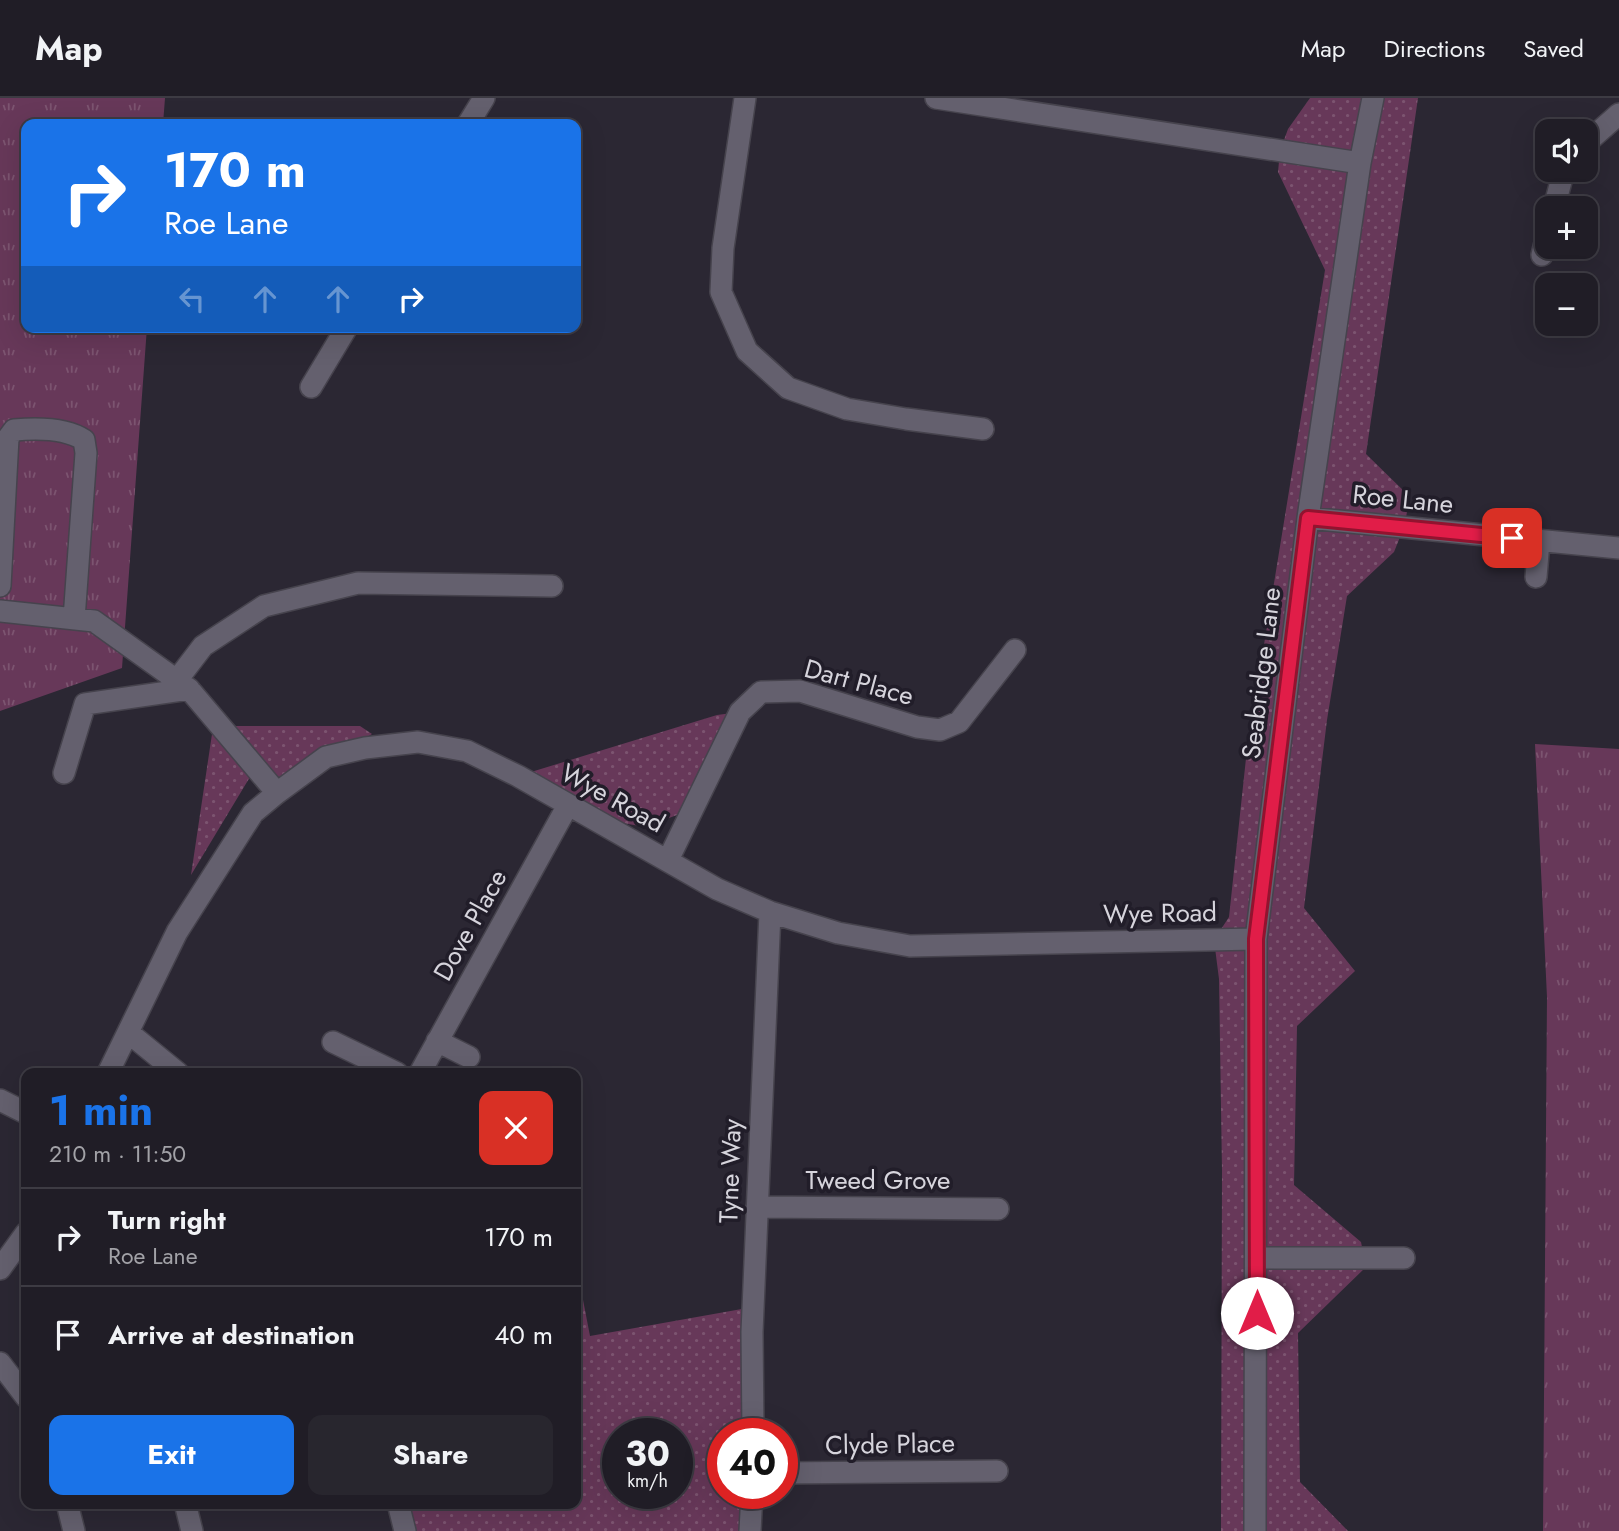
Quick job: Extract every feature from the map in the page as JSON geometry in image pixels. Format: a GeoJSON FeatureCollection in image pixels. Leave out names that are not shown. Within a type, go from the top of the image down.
{"type":"FeatureCollection","features":[{"type":"Feature","properties":{"kind":"street"},"geometry":{"type":"LineString","coordinates":[[471,119],[484,98]]}},
{"type":"Feature","properties":{"kind":"street"},"geometry":{"type":"LineString","coordinates":[[744,98],[723,248],[721,292],[747,351],[788,388],[847,409],[983,429]]}},
{"type":"Feature","properties":{"kind":"street"},"geometry":{"type":"LineString","coordinates":[[936,98],[1360,163]]}},
{"type":"Feature","properties":{"kind":"street","name":"Seabridge Lane"},"geometry":{"type":"LineString","coordinates":[[1255,1531],[1256,939],[1308,518],[1360,163],[1373,98]]}},
{"type":"Feature","properties":{"kind":"street"},"geometry":{"type":"LineString","coordinates":[[1598,132],[1619,113],[1616,98]]}},
{"type":"Feature","properties":{"kind":"street"},"geometry":{"type":"LineString","coordinates":[[312,387],[344,333]]}},
{"type":"Feature","properties":{"kind":"street"},"geometry":{"type":"LineString","coordinates":[[0,586],[8,439],[14,430],[24,429],[72,433],[84,440],[86,453],[74,618]]}},
{"type":"Feature","properties":{"kind":"street","name":"Roe Lane"},"geometry":{"type":"LineString","coordinates":[[1308,518],[1619,548]]}},
{"type":"Feature","properties":{"kind":"street"},"geometry":{"type":"LineString","coordinates":[[1536,577],[1539,541]]}},
{"type":"Feature","properties":{"kind":"street"},"geometry":{"type":"LineString","coordinates":[[183,685],[203,646],[264,606],[358,583],[552,586]]}},
{"type":"Feature","properties":{"kind":"street"},"geometry":{"type":"LineString","coordinates":[[0,611],[94,621],[183,685],[277,793]]}},
{"type":"Feature","properties":{"kind":"street","name":"Dart Place"},"geometry":{"type":"LineString","coordinates":[[668,860],[740,712],[761,692],[800,691],[918,727],[940,730],[959,723],[1014,650]]}},
{"type":"Feature","properties":{"kind":"street"},"geometry":{"type":"LineString","coordinates":[[64,773],[85,704],[183,685]]}},
{"type":"Feature","properties":{"kind":"street","name":"Wye Road"},"geometry":{"type":"LineString","coordinates":[[111,1068],[177,932],[253,813],[326,757],[365,748],[418,742],[467,751],[518,776],[717,889],[770,912],[838,933],[910,946],[1256,939]]}},
{"type":"Feature","properties":{"kind":"street","name":"Dove Place"},"geometry":{"type":"LineString","coordinates":[[423,1068],[568,806]]}},
{"type":"Feature","properties":{"kind":"street","name":"Tyne Way"},"geometry":{"type":"LineString","coordinates":[[753,1418],[752,1332],[770,912]]}},
{"type":"Feature","properties":{"kind":"street"},"geometry":{"type":"LineString","coordinates":[[129,1033],[172,1068]]}},
{"type":"Feature","properties":{"kind":"street"},"geometry":{"type":"LineString","coordinates":[[437,1041],[469,1057]]}},
{"type":"Feature","properties":{"kind":"street"},"geometry":{"type":"LineString","coordinates":[[333,1042],[387,1068]]}},
{"type":"Feature","properties":{"kind":"street"},"geometry":{"type":"LineString","coordinates":[[0,1100],[21,1110]]}},
{"type":"Feature","properties":{"kind":"street","name":"Tweed Grove"},"geometry":{"type":"LineString","coordinates":[[757,1207],[998,1209]]}},
{"type":"Feature","properties":{"kind":"street"},"geometry":{"type":"LineString","coordinates":[[0,1269],[21,1240]]}},
{"type":"Feature","properties":{"kind":"street"},"geometry":{"type":"LineString","coordinates":[[1257,1258],[1404,1258]]}},
{"type":"Feature","properties":{"kind":"street"},"geometry":{"type":"LineString","coordinates":[[0,1363],[21,1390]]}},
{"type":"Feature","properties":{"kind":"street","name":"Clyde Place"},"geometry":{"type":"LineString","coordinates":[[798,1473],[998,1471]]}},
{"type":"Feature","properties":{"kind":"street"},"geometry":{"type":"LineString","coordinates":[[68,1509],[74,1531]]}},
{"type":"Feature","properties":{"kind":"street"},"geometry":{"type":"LineString","coordinates":[[186,1509],[192,1531]]}},
{"type":"Feature","properties":{"kind":"street"},"geometry":{"type":"LineString","coordinates":[[400,1509],[405,1531]]}},
{"type":"Feature","properties":{"kind":"street"},"geometry":{"type":"LineString","coordinates":[[750,1531],[751,1509]]}},
{"type":"Feature","properties":{"kind":"green space"},"geometry":{"type":"Polygon","coordinates":[[[0,98],[165,98],[163,119],[21,119],[21,333],[147,333],[122,668],[0,711],[0,98]]]}},
{"type":"Feature","properties":{"kind":"green space"},"geometry":{"type":"Polygon","coordinates":[[[1310,98],[1418,98],[1366,454],[1410,497],[1404,527],[1394,552],[1347,596],[1327,720],[1304,908],[1355,971],[1297,1026],[1294,1185],[1361,1242],[1366,1267],[1298,1333],[1300,1482],[1348,1531],[1221,1531],[1222,1171],[1219,979],[1214,940],[1229,917],[1247,749],[1325,270],[1278,172],[1280,151],[1288,129],[1310,98]]]}},
{"type":"Feature","properties":{"kind":"green space"},"geometry":{"type":"Polygon","coordinates":[[[740,712],[693,809],[645,827],[589,817],[518,776],[717,715],[740,712]]]}},
{"type":"Feature","properties":{"kind":"green space"},"geometry":{"type":"Polygon","coordinates":[[[218,726],[360,726],[372,734],[277,793],[218,726]]]}},
{"type":"Feature","properties":{"kind":"green space"},"geometry":{"type":"Polygon","coordinates":[[[212,734],[250,777],[191,875],[212,734]]]}},
{"type":"Feature","properties":{"kind":"green space"},"geometry":{"type":"Polygon","coordinates":[[[1535,744],[1619,749],[1619,1531],[1543,1531],[1547,997],[1535,744]]]}},
{"type":"Feature","properties":{"kind":"green space"},"geometry":{"type":"Polygon","coordinates":[[[581,1290],[590,1336],[753,1307],[750,1418],[707,1418],[707,1509],[749,1509],[748,1531],[405,1531],[400,1509],[581,1509],[581,1290]]]}},
{"type":"Feature","properties":{"kind":"route"},"geometry":{"type":"LineString","coordinates":[[1257,1313],[1256,939],[1308,518],[1512,538]]}}]}
